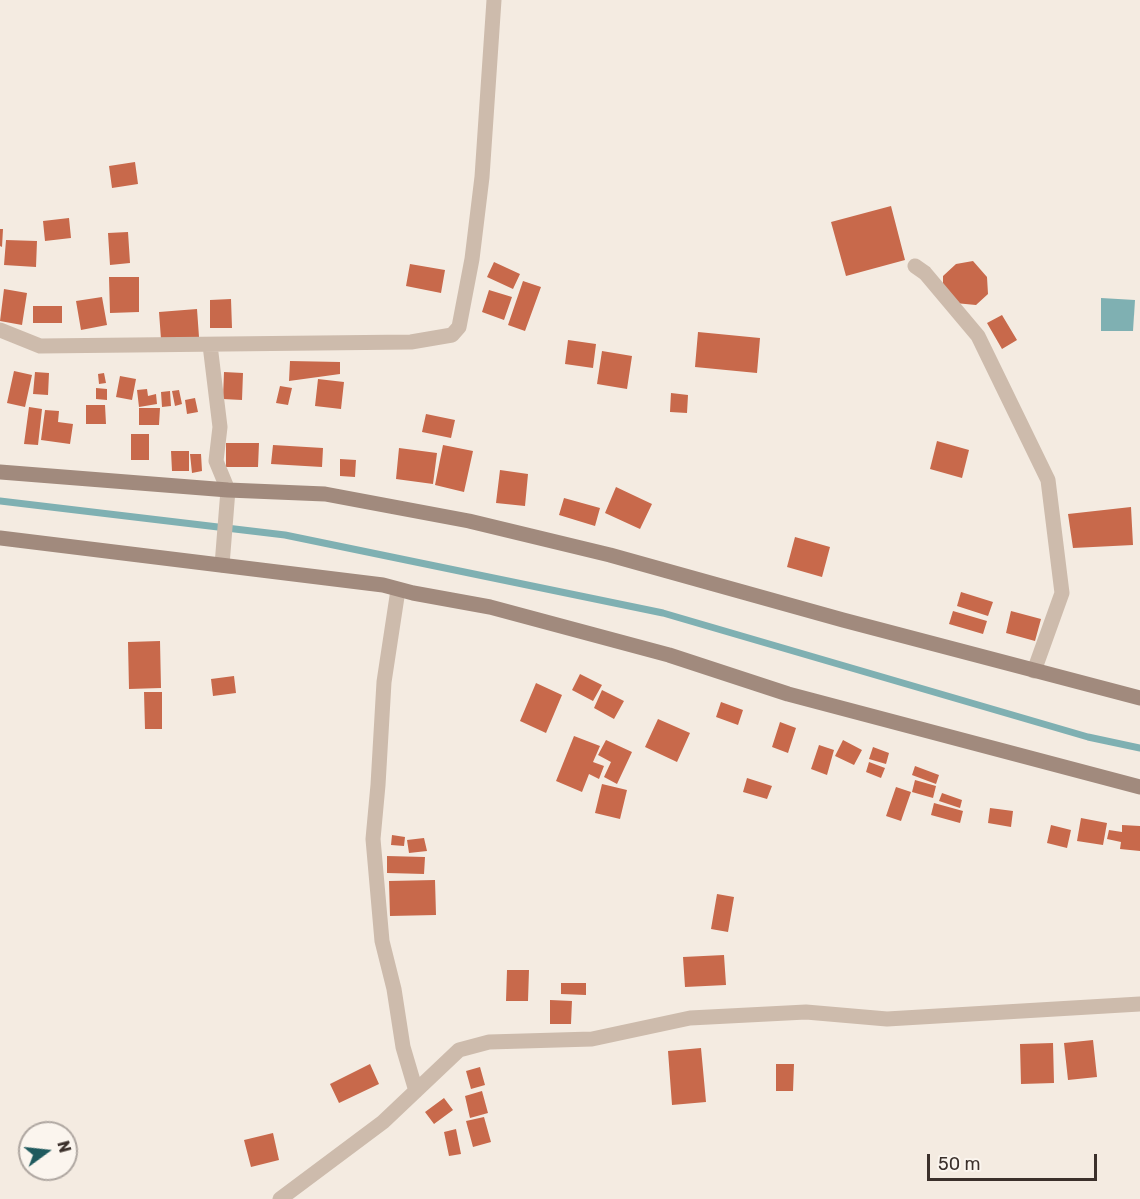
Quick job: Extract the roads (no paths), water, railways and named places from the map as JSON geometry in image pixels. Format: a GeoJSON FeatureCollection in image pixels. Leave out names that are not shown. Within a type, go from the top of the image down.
{"type":"FeatureCollection","features":[{"type":"Feature","properties":{"kind":"main road"},"geometry":{"type":"LineString","coordinates":[[0,472],[228,490],[325,495],[469,521],[610,555],[843,620],[1140,698]]}},
{"type":"Feature","properties":{"kind":"main road"},"geometry":{"type":"LineString","coordinates":[[0,538],[383,585],[490,607],[669,655],[788,694],[1140,787]]}},
{"type":"Feature","properties":{"kind":"street"},"geometry":{"type":"LineString","coordinates":[[0,330],[40,346],[411,342],[452,335],[459,327],[472,259],[482,177],[494,0]]}},
{"type":"Feature","properties":{"kind":"street"},"geometry":{"type":"LineString","coordinates":[[915,267],[925,273],[978,336],[1048,480],[1062,593],[1034,671]]}},
{"type":"Feature","properties":{"kind":"street"},"geometry":{"type":"LineString","coordinates":[[210,345],[220,427],[216,461],[228,490],[222,565]]}},
{"type":"Feature","properties":{"kind":"street"},"geometry":{"type":"LineString","coordinates":[[399,590],[384,682],[373,839],[382,941],[394,989],[403,1047],[416,1091]]}},
{"type":"Feature","properties":{"kind":"street"},"geometry":{"type":"LineString","coordinates":[[279,1199],[383,1122],[459,1050],[489,1042],[592,1039],[690,1018],[806,1012],[887,1019],[1140,1004]]}},
{"type":"Feature","properties":{"kind":"water"},"geometry":{"type":"Polygon","coordinates":[[[1101,298],[1135,300],[1133,331],[1101,331],[1101,298]]]}},
{"type":"Feature","properties":{"kind":"waterway"},"geometry":{"type":"LineString","coordinates":[[0,501],[285,535],[663,613],[1088,737],[1140,748]]}}]}
